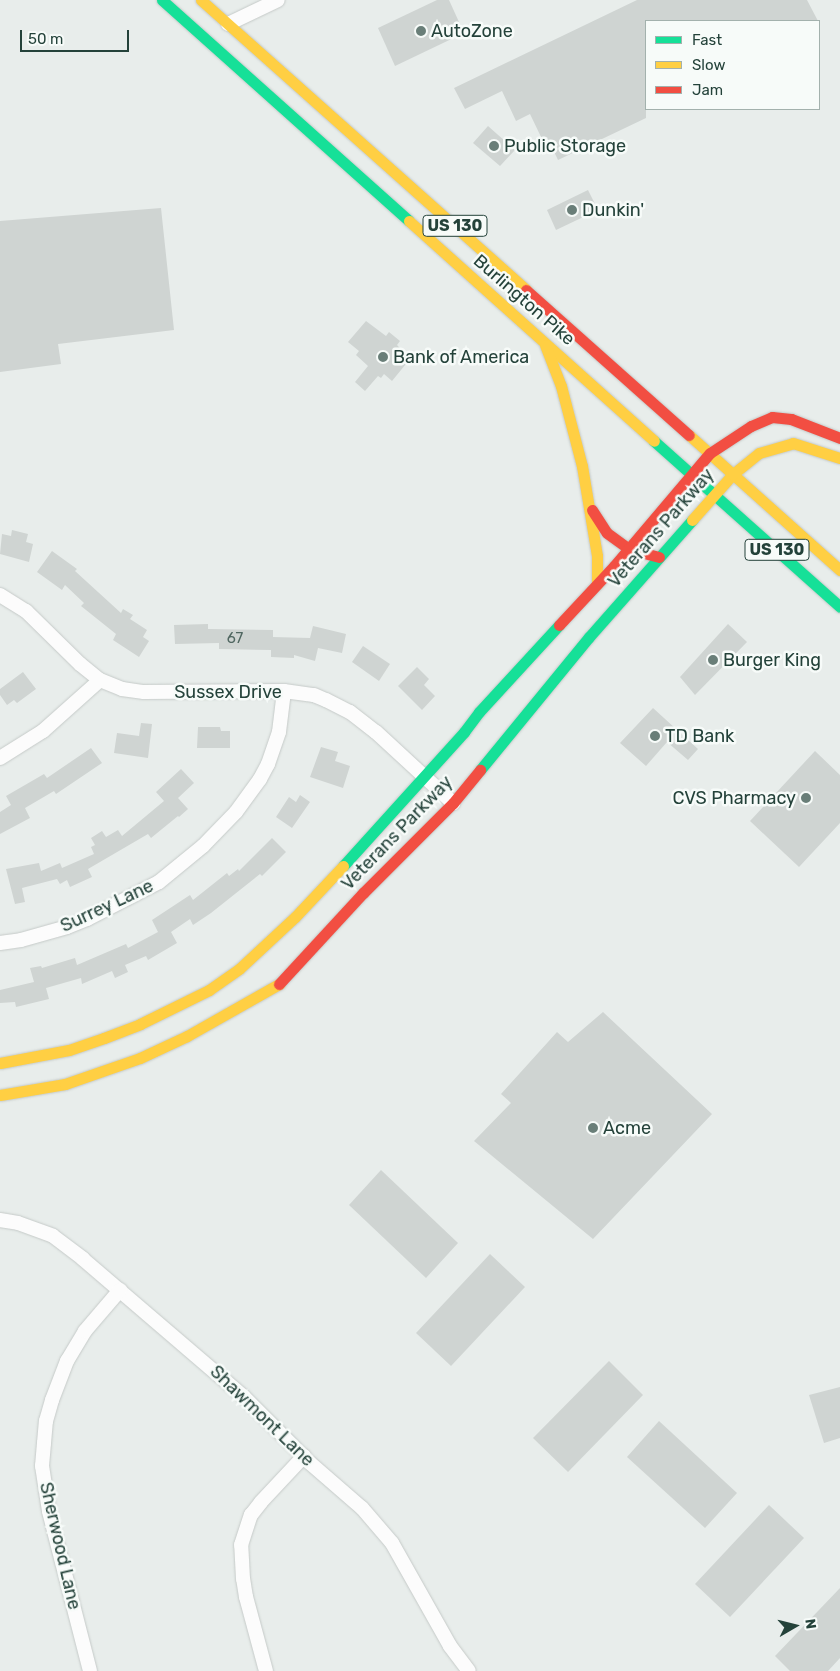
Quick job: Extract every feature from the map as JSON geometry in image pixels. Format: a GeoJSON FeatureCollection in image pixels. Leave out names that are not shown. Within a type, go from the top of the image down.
{"type":"FeatureCollection","features":[{"type":"Feature","properties":{"kind":"main road","name":"Burlington Pike"},"geometry":{"type":"LineString","coordinates":[[162,0],[840,606]]}},
{"type":"Feature","properties":{"kind":"main road","name":"Burlington Pike"},"geometry":{"type":"LineString","coordinates":[[201,0],[840,570]]}},
{"type":"Feature","properties":{"kind":"main road"},"geometry":{"type":"LineString","coordinates":[[541,337],[566,402],[589,502],[597,556],[597,584]]}},
{"type":"Feature","properties":{"kind":"main road","name":"Veterans Parkway"},"geometry":{"type":"LineString","coordinates":[[0,1063],[68,1050],[140,1024],[209,990],[239,969],[295,917],[424,777],[479,712],[486,707],[629,549],[710,453],[751,426],[772,417],[791,419],[840,438]]}},
{"type":"Feature","properties":{"kind":"main road","name":"Veterans Parkway"},"geometry":{"type":"LineString","coordinates":[[0,1095],[65,1084],[140,1058],[187,1036],[278,985],[363,893],[453,803],[589,637],[733,474],[759,453],[793,443],[840,458]]}},
{"type":"Feature","properties":{"kind":"main road"},"geometry":{"type":"LineString","coordinates":[[589,502],[601,526],[629,549],[659,557]]}},
{"type":"Feature","properties":{"kind":"street"},"geometry":{"type":"LineString","coordinates":[[228,24],[278,0]]}},
{"type":"Feature","properties":{"kind":"street","name":"Sussex Drive"},"geometry":{"type":"LineString","coordinates":[[0,595],[26,610],[100,680],[122,689],[144,692],[284,691],[314,695],[350,712],[453,803]]}},
{"type":"Feature","properties":{"kind":"street"},"geometry":{"type":"LineString","coordinates":[[0,758],[43,731],[100,680]]}},
{"type":"Feature","properties":{"kind":"street","name":"Surrey Lane"},"geometry":{"type":"LineString","coordinates":[[0,943],[21,940],[67,927],[126,900],[159,882],[203,846],[236,812],[268,764],[279,732],[284,691]]}},
{"type":"Feature","properties":{"kind":"street","name":"Shawmont Lane"},"geometry":{"type":"LineString","coordinates":[[0,1220],[18,1223],[52,1236],[120,1290],[243,1396],[304,1456],[362,1508],[392,1543],[450,1646],[470,1671]]}},
{"type":"Feature","properties":{"kind":"street","name":"Sherwood Lane"},"geometry":{"type":"LineString","coordinates":[[90,1671],[49,1511],[42,1466],[52,1400],[67,1361],[86,1331],[120,1290]]}},
{"type":"Feature","properties":{"kind":"street"},"geometry":{"type":"LineString","coordinates":[[266,1671],[246,1597],[241,1545],[251,1515],[266,1496],[304,1456]]}},
{"type":"Feature","properties":{"kind":"building","name":"AutoZone"},"geometry":{"type":"Polygon","coordinates":[[[437,0],[449,0],[464,33],[395,66],[378,28],[437,0]]]}},
{"type":"Feature","properties":{"kind":"building"},"geometry":{"type":"Polygon","coordinates":[[[637,0],[807,0],[817,20],[645,20],[646,118],[558,160],[547,137],[542,139],[530,114],[516,121],[502,91],[465,109],[454,88],[637,0]]]}},
{"type":"Feature","properties":{"kind":"building","name":"Public Storage"},"geometry":{"type":"Polygon","coordinates":[[[488,126],[515,150],[500,166],[473,143],[488,126]]]}},
{"type":"Feature","properties":{"kind":"building","name":"Dunkin'"},"geometry":{"type":"Polygon","coordinates":[[[588,190],[598,210],[556,230],[547,210],[588,190]]]}},
{"type":"Feature","properties":{"kind":"building"},"geometry":{"type":"Polygon","coordinates":[[[161,208],[174,330],[58,344],[61,364],[0,372],[0,221],[161,208]]]}},
{"type":"Feature","properties":{"kind":"building","name":"Bank of America"},"geometry":{"type":"Polygon","coordinates":[[[366,321],[386,336],[389,332],[400,341],[397,345],[410,359],[392,381],[384,374],[381,378],[378,376],[365,391],[355,382],[368,366],[356,355],[359,351],[348,342],[366,321]]]}},
{"type":"Feature","properties":{"kind":"building"},"geometry":{"type":"Polygon","coordinates":[[[12,530],[28,534],[26,542],[33,544],[29,562],[0,554],[2,534],[11,536],[12,530]]]}},
{"type":"Feature","properties":{"kind":"building"},"geometry":{"type":"Polygon","coordinates":[[[52,551],[77,569],[75,571],[121,613],[123,609],[133,615],[130,619],[147,630],[143,637],[149,641],[139,657],[113,640],[116,634],[81,606],[84,603],[65,585],[62,590],[37,572],[52,551]]]}},
{"type":"Feature","properties":{"kind":"building"},"geometry":{"type":"Polygon","coordinates":[[[208,624],[208,629],[273,630],[273,637],[310,638],[313,626],[346,634],[342,653],[318,648],[315,661],[294,655],[294,658],[271,657],[271,650],[219,649],[219,643],[175,644],[174,625],[208,624]]]}},
{"type":"Feature","properties":{"kind":"building","name":"Burger King"},"geometry":{"type":"Polygon","coordinates":[[[728,624],[747,642],[695,695],[680,677],[728,624]]]}},
{"type":"Feature","properties":{"kind":"building"},"geometry":{"type":"Polygon","coordinates":[[[363,646],[390,664],[379,681],[352,662],[363,646]]]}},
{"type":"Feature","properties":{"kind":"building"},"geometry":{"type":"Polygon","coordinates":[[[417,667],[429,679],[424,685],[435,696],[422,710],[398,686],[417,667]]]}},
{"type":"Feature","properties":{"kind":"building"},"geometry":{"type":"Polygon","coordinates":[[[23,672],[36,689],[17,703],[14,700],[7,705],[0,695],[0,689],[23,672]]]}},
{"type":"Feature","properties":{"kind":"building","name":"TD Bank"},"geometry":{"type":"Polygon","coordinates":[[[653,708],[698,749],[688,760],[667,742],[646,766],[620,743],[653,708]]]}},
{"type":"Feature","properties":{"kind":"building"},"geometry":{"type":"Polygon","coordinates":[[[141,723],[152,724],[148,758],[114,753],[117,733],[139,736],[141,723]]]}},
{"type":"Feature","properties":{"kind":"building"},"geometry":{"type":"Polygon","coordinates":[[[198,727],[220,727],[221,731],[230,731],[230,748],[197,748],[198,727]]]}},
{"type":"Feature","properties":{"kind":"building"},"geometry":{"type":"Polygon","coordinates":[[[321,747],[338,752],[335,761],[350,766],[343,788],[310,777],[321,747]]]}},
{"type":"Feature","properties":{"kind":"building"},"geometry":{"type":"Polygon","coordinates":[[[91,748],[102,763],[56,794],[54,791],[25,808],[30,818],[0,834],[0,812],[11,805],[6,796],[44,774],[47,778],[91,748]]]}},
{"type":"Feature","properties":{"kind":"building","name":"CVS Pharmacy"},"geometry":{"type":"Polygon","coordinates":[[[815,751],[840,775],[840,823],[799,867],[750,821],[815,751]]]}},
{"type":"Feature","properties":{"kind":"building"},"geometry":{"type":"Polygon","coordinates":[[[181,769],[194,783],[178,798],[188,809],[179,817],[151,838],[148,834],[88,869],[92,877],[70,887],[67,880],[60,884],[57,879],[22,888],[25,902],[15,904],[6,869],[39,863],[41,871],[60,863],[62,868],[94,854],[91,847],[95,845],[91,838],[102,831],[106,837],[118,830],[122,836],[164,801],[156,792],[181,769]]]}},
{"type":"Feature","properties":{"kind":"building"},"geometry":{"type":"Polygon","coordinates":[[[300,795],[310,802],[292,828],[276,817],[289,797],[296,802],[300,795]]]}},
{"type":"Feature","properties":{"kind":"building"},"geometry":{"type":"Polygon","coordinates":[[[272,838],[286,852],[262,876],[260,874],[211,913],[193,925],[190,919],[171,932],[177,943],[148,960],[146,956],[125,965],[128,972],[115,978],[112,971],[82,984],[81,978],[46,988],[49,999],[16,1007],[15,1002],[0,1003],[0,990],[34,982],[30,968],[41,966],[42,968],[75,958],[77,965],[126,944],[128,948],[158,932],[152,920],[190,895],[193,900],[227,873],[229,876],[238,869],[239,871],[272,838]]]}},
{"type":"Feature","properties":{"kind":"building","name":"Acme"},"geometry":{"type":"Polygon","coordinates":[[[603,1012],[712,1114],[593,1239],[474,1141],[511,1103],[501,1094],[557,1032],[568,1042],[603,1012]]]}},
{"type":"Feature","properties":{"kind":"building"},"geometry":{"type":"Polygon","coordinates":[[[381,1170],[458,1243],[426,1278],[349,1205],[381,1170]]]}},
{"type":"Feature","properties":{"kind":"building"},"geometry":{"type":"Polygon","coordinates":[[[490,1254],[525,1287],[451,1366],[416,1333],[490,1254]]]}},
{"type":"Feature","properties":{"kind":"building"},"geometry":{"type":"Polygon","coordinates":[[[609,1361],[643,1395],[568,1472],[533,1438],[609,1361]]]}},
{"type":"Feature","properties":{"kind":"building"},"geometry":{"type":"Polygon","coordinates":[[[840,1387],[840,1438],[824,1443],[809,1395],[840,1387]]]}},
{"type":"Feature","properties":{"kind":"building"},"geometry":{"type":"Polygon","coordinates":[[[659,1421],[737,1493],[705,1528],[627,1457],[659,1421]]]}},
{"type":"Feature","properties":{"kind":"building"},"geometry":{"type":"Polygon","coordinates":[[[769,1505],[804,1538],[730,1617],[695,1584],[769,1505]]]}},
{"type":"Feature","properties":{"kind":"building"},"geometry":{"type":"Polygon","coordinates":[[[840,1588],[840,1658],[828,1671],[790,1671],[775,1656],[840,1588]]]}},
{"type":"Feature","properties":{"kind":"traffic: fast"},"geometry":{"type":"LineString","coordinates":[[162,0],[409,221]]}},
{"type":"Feature","properties":{"kind":"traffic: fast"},"geometry":{"type":"LineString","coordinates":[[654,441],[840,607]]}},
{"type":"Feature","properties":{"kind":"traffic: fast"},"geometry":{"type":"LineString","coordinates":[[480,770],[589,637],[692,520]]}},
{"type":"Feature","properties":{"kind":"traffic: fast"},"geometry":{"type":"LineString","coordinates":[[343,866],[464,732],[479,712],[559,625]]}},
{"type":"Feature","properties":{"kind":"traffic: slow"},"geometry":{"type":"LineString","coordinates":[[201,0],[526,290]]}},
{"type":"Feature","properties":{"kind":"traffic: slow"},"geometry":{"type":"LineString","coordinates":[[409,221],[654,441]]}},
{"type":"Feature","properties":{"kind":"traffic: slow"},"geometry":{"type":"LineString","coordinates":[[545,345],[561,386],[582,466],[597,556],[597,584]]}},
{"type":"Feature","properties":{"kind":"traffic: slow"},"geometry":{"type":"LineString","coordinates":[[689,435],[840,570]]}},
{"type":"Feature","properties":{"kind":"traffic: slow"},"geometry":{"type":"LineString","coordinates":[[692,520],[733,474],[759,453],[793,443],[840,458]]}},
{"type":"Feature","properties":{"kind":"traffic: slow"},"geometry":{"type":"LineString","coordinates":[[0,1063],[69,1050],[104,1038],[140,1024],[209,990],[239,969],[295,917],[343,866]]}},
{"type":"Feature","properties":{"kind":"traffic: slow"},"geometry":{"type":"LineString","coordinates":[[0,1095],[65,1084],[140,1058],[187,1036],[279,984]]}},
{"type":"Feature","properties":{"kind":"traffic: jam"},"geometry":{"type":"LineString","coordinates":[[526,290],[689,435]]}},
{"type":"Feature","properties":{"kind":"traffic: jam"},"geometry":{"type":"LineString","coordinates":[[559,625],[614,566],[710,453],[751,426],[772,417],[791,419],[840,438]]}},
{"type":"Feature","properties":{"kind":"traffic: jam"},"geometry":{"type":"LineString","coordinates":[[592,510],[607,533],[629,549],[659,557]]}},
{"type":"Feature","properties":{"kind":"traffic: jam"},"geometry":{"type":"LineString","coordinates":[[279,984],[363,893],[453,803],[480,770]]}},
{"type":"Feature","properties":{"kind":"place","name":"AutoZone"},"geometry":{"type":"Point","coordinates":[421,31]}},
{"type":"Feature","properties":{"kind":"place","name":"Public Storage"},"geometry":{"type":"Point","coordinates":[494,146]}},
{"type":"Feature","properties":{"kind":"place","name":"Dunkin'"},"geometry":{"type":"Point","coordinates":[572,210]}},
{"type":"Feature","properties":{"kind":"place","name":"Bank of America"},"geometry":{"type":"Point","coordinates":[383,357]}},
{"type":"Feature","properties":{"kind":"place","name":"Burger King"},"geometry":{"type":"Point","coordinates":[713,660]}},
{"type":"Feature","properties":{"kind":"place","name":"TD Bank"},"geometry":{"type":"Point","coordinates":[655,736]}},
{"type":"Feature","properties":{"kind":"place","name":"CVS Pharmacy"},"geometry":{"type":"Point","coordinates":[806,798]}},
{"type":"Feature","properties":{"kind":"place","name":"Acme"},"geometry":{"type":"Point","coordinates":[593,1128]}}]}
